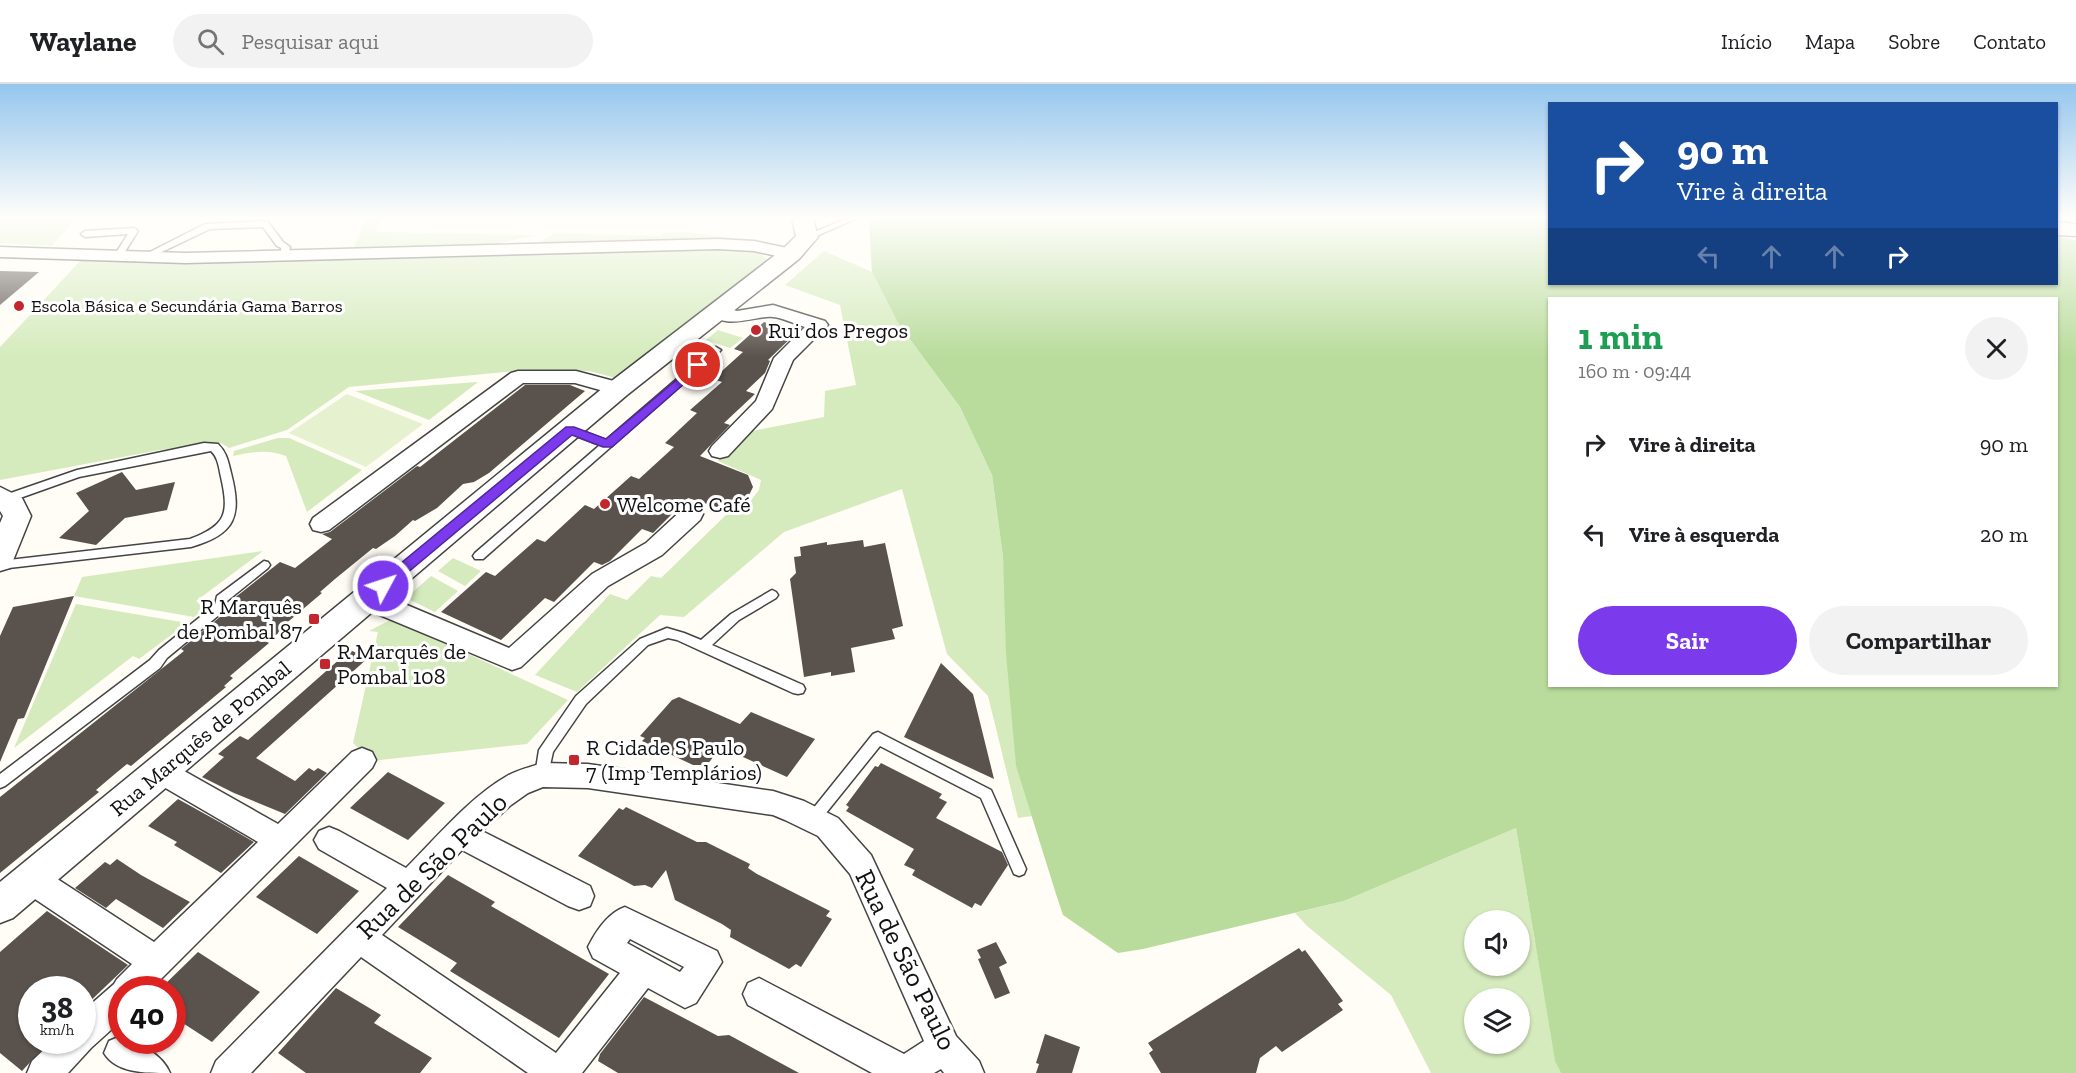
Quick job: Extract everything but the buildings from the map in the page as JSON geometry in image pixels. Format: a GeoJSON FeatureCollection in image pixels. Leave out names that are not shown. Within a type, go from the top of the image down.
{"type":"FeatureCollection","features":[{"type":"Feature","properties":{"kind":"street","name":"Rua Marquês de Pombal"},"geometry":{"type":"LineString","coordinates":[[0,905],[618,389],[719,311],[769,265]]}},
{"type":"Feature","properties":{"kind":"street"},"geometry":{"type":"LineString","coordinates":[[719,311],[736,317],[773,311],[818,325],[784,358],[765,404],[720,452]]}},
{"type":"Feature","properties":{"kind":"street"},"geometry":{"type":"LineString","coordinates":[[321,524],[518,377],[576,377],[618,389]]}},
{"type":"Feature","properties":{"kind":"street"},"geometry":{"type":"LineString","coordinates":[[0,560],[17,516],[16,510],[3,498]]}},
{"type":"Feature","properties":{"kind":"street"},"geometry":{"type":"LineString","coordinates":[[367,599],[512,660],[600,580],[654,549],[692,514]]}},
{"type":"Feature","properties":{"kind":"street"},"geometry":{"type":"LineString","coordinates":[[142,976],[362,760]]}},
{"type":"Feature","properties":{"kind":"street"},"geometry":{"type":"LineString","coordinates":[[160,771],[280,840]]}},
{"type":"Feature","properties":{"kind":"street","name":"Rua de São Paulo"},"geometry":{"type":"LineString","coordinates":[[232,1072],[358,937],[459,834],[501,796],[519,784],[542,775],[588,776],[774,803],[828,827],[841,839],[861,865],[876,894],[923,1007],[944,1048],[967,1073]]}},
{"type":"Feature","properties":{"kind":"street"},"geometry":{"type":"LineString","coordinates":[[459,834],[579,896]]}},
{"type":"Feature","properties":{"kind":"street"},"geometry":{"type":"LineString","coordinates":[[329,840],[409,885]]}},
{"type":"Feature","properties":{"kind":"street"},"geometry":{"type":"LineString","coordinates":[[31,879],[157,962]]}},
{"type":"Feature","properties":{"kind":"street"},"geometry":{"type":"LineString","coordinates":[[358,937],[559,1073],[643,969]]}},
{"type":"Feature","properties":{"kind":"street"},"geometry":{"type":"LineString","coordinates":[[759,994],[903,1072],[944,1048]]}},
{"type":"Feature","properties":{"kind":"street"},"geometry":{"type":"LineString","coordinates":[[96,1022],[108,1010]]}},
{"type":"Feature","properties":{"kind":"street"},"geometry":{"type":"LineString","coordinates":[[44,1073],[64,1054]]}},
{"type":"Feature","properties":{"kind":"street"},"geometry":{"type":"LineString","coordinates":[[123,1054],[153,1073]]}},
{"type":"Feature","properties":{"kind":"lane"},"geometry":{"type":"LineString","coordinates":[[479,556],[716,350]]}},
{"type":"Feature","properties":{"kind":"lane"},"geometry":{"type":"LineString","coordinates":[[570,430],[608,444]]}},
{"type":"Feature","properties":{"kind":"lane"},"geometry":{"type":"LineString","coordinates":[[0,565],[191,543],[206,537],[226,521],[231,511],[221,453],[214,447],[204,447],[77,474],[3,498]]}},
{"type":"Feature","properties":{"kind":"lane"},"geometry":{"type":"LineString","coordinates":[[0,782],[155,664],[163,654],[221,607],[221,599],[264,565]]}},
{"type":"Feature","properties":{"kind":"lane"},"geometry":{"type":"LineString","coordinates":[[703,646],[735,617],[772,595]]}},
{"type":"Feature","properties":{"kind":"lane"},"geometry":{"type":"LineString","coordinates":[[542,775],[546,750],[581,700],[644,642],[667,633],[703,646],[798,689]]}},
{"type":"Feature","properties":{"kind":"lane"},"geometry":{"type":"LineString","coordinates":[[813,819],[878,738],[986,794],[1019,869]]}},
{"type":"Feature","properties":{"kind":"green space"},"geometry":{"type":"Polygon","coordinates":[[[76,265],[765,265],[616,378],[589,371],[527,370],[349,387],[287,430],[229,448],[221,443],[160,450],[0,480],[0,347],[76,265]]]}},
{"type":"Feature","properties":{"kind":"green space"},"geometry":{"type":"Polygon","coordinates":[[[808,265],[856,265],[872,272],[898,323],[960,407],[992,475],[1003,557],[1016,765],[1032,816],[1018,818],[988,696],[947,654],[902,489],[784,532],[684,617],[660,615],[577,692],[535,675],[610,594],[627,600],[651,576],[661,578],[726,515],[752,499],[759,490],[761,480],[718,461],[747,432],[824,417],[825,391],[856,385],[840,305],[785,285],[808,265]]]}},
{"type":"Feature","properties":{"kind":"green space"},"geometry":{"type":"Polygon","coordinates":[[[872,265],[1548,265],[1548,285],[2058,285],[2058,265],[2076,265],[2076,1073],[1561,1073],[1555,1061],[1516,828],[1344,901],[1118,953],[1063,915],[1016,766],[1006,653],[1003,557],[992,475],[960,407],[898,323],[872,272],[872,265]]]}},
{"type":"Feature","properties":{"kind":"green space"},"geometry":{"type":"Polygon","coordinates":[[[718,330],[743,338],[730,348],[706,340],[718,330]]]}},
{"type":"Feature","properties":{"kind":"green space"},"geometry":{"type":"Polygon","coordinates":[[[478,382],[429,420],[355,391],[478,382]]]}},
{"type":"Feature","properties":{"kind":"green space"},"geometry":{"type":"Polygon","coordinates":[[[347,394],[423,424],[366,467],[289,433],[347,394]]]}},
{"type":"Feature","properties":{"kind":"green space"},"geometry":{"type":"Polygon","coordinates":[[[278,438],[289,438],[362,470],[307,512],[286,456],[253,452],[233,456],[234,451],[278,438]]]}},
{"type":"Feature","properties":{"kind":"green space"},"geometry":{"type":"Polygon","coordinates":[[[263,551],[196,601],[205,608],[194,617],[74,596],[82,577],[263,551]]]}},
{"type":"Feature","properties":{"kind":"green space"},"geometry":{"type":"Polygon","coordinates":[[[453,558],[481,571],[465,586],[438,571],[453,558]]]}},
{"type":"Feature","properties":{"kind":"green space"},"geometry":{"type":"Polygon","coordinates":[[[431,576],[458,591],[435,612],[406,598],[431,576]]]}},
{"type":"Feature","properties":{"kind":"green space"},"geometry":{"type":"Polygon","coordinates":[[[76,604],[187,623],[139,659],[133,656],[14,748],[76,604]]]}},
{"type":"Feature","properties":{"kind":"green space"},"geometry":{"type":"Polygon","coordinates":[[[392,619],[568,700],[527,744],[371,761],[353,743],[378,632],[369,631],[392,619]]]}},
{"type":"Feature","properties":{"kind":"green space"},"geometry":{"type":"Polygon","coordinates":[[[1516,828],[1530,910],[1464,910],[1464,976],[1530,976],[1530,911],[1555,1060],[1561,1073],[1431,1073],[1391,995],[1307,926],[1295,913],[1344,901],[1516,828]]]}},
{"type":"Feature","properties":{"kind":"place","name":"Escola Básica e Secundária Gama Barros"},"geometry":{"type":"Point","coordinates":[19,306]}},
{"type":"Feature","properties":{"kind":"place","name":"Rui dos Pregos"},"geometry":{"type":"Point","coordinates":[756,330]}},
{"type":"Feature","properties":{"kind":"place","name":"Welcome Café"},"geometry":{"type":"Point","coordinates":[605,504]}},
{"type":"Feature","properties":{"kind":"place","name":"R Marquês de Pombal 87"},"geometry":{"type":"Point","coordinates":[314,619]}},
{"type":"Feature","properties":{"kind":"place","name":"R Marquês de Pombal 108"},"geometry":{"type":"Point","coordinates":[325,664]}},
{"type":"Feature","properties":{"kind":"place","name":"R Cidade S Paulo 7 (Imp Templários)"},"geometry":{"type":"Point","coordinates":[574,760]}},
{"type":"Feature","properties":{"kind":"route"},"geometry":{"type":"LineString","coordinates":[[383,586],[570,430],[608,444],[698,365]]}}]}
